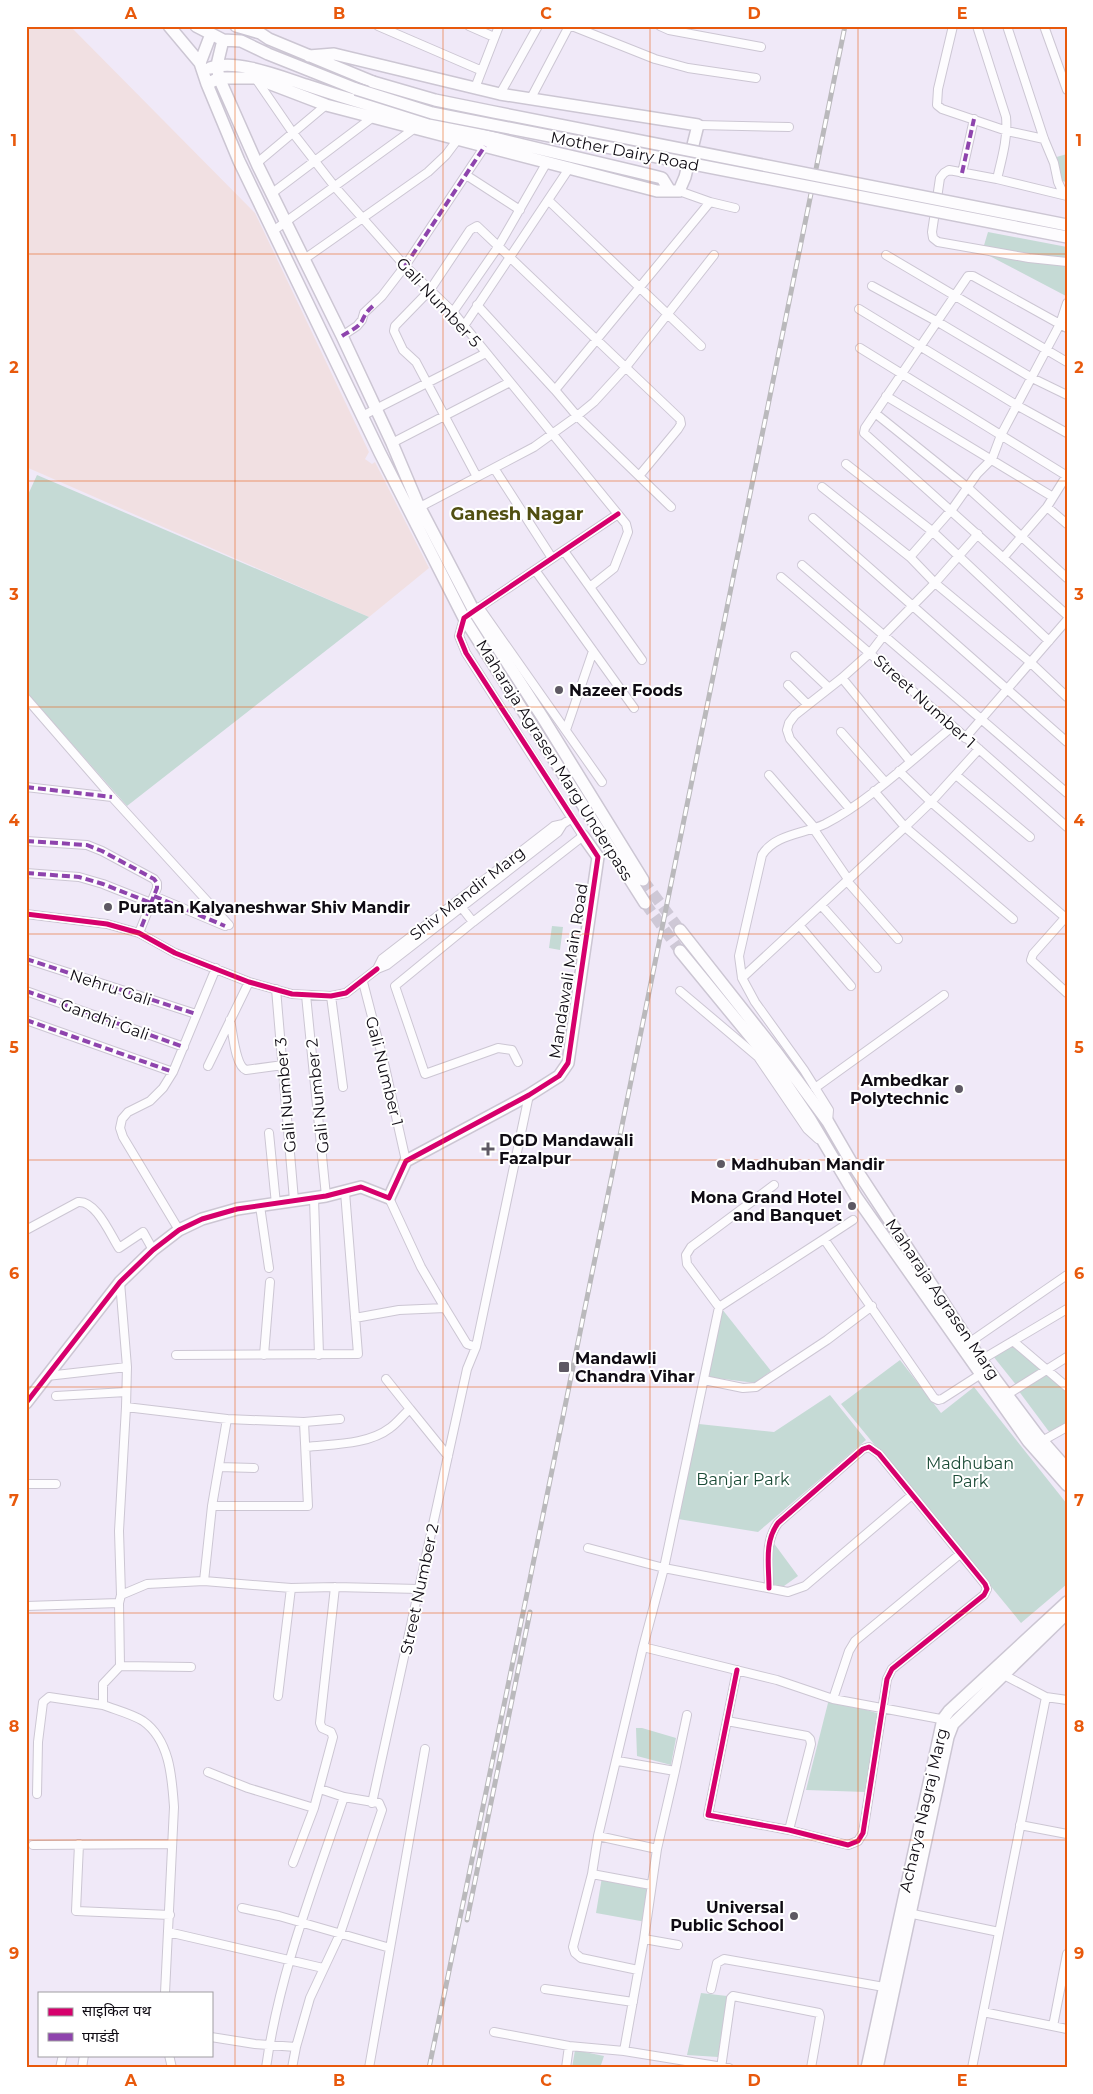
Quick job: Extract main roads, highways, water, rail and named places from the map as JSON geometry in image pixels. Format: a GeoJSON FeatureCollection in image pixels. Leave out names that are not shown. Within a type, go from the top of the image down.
{"type":"FeatureCollection","features":[{"type":"Feature","properties":{"kind":"main road"},"geometry":{"type":"LineString","coordinates":[[169,26],[201,67],[239,160],[362,416],[472,612]]}},
{"type":"Feature","properties":{"kind":"main road","name":"Mother Dairy Road"},"geometry":{"type":"LineString","coordinates":[[196,26],[223,40],[241,41],[268,54],[356,89],[432,112],[1067,237]]}},
{"type":"Feature","properties":{"kind":"main road","name":"Mother Dairy Road"},"geometry":{"type":"LineString","coordinates":[[236,26],[262,30],[269,39],[373,82],[435,100],[1067,225]]}},
{"type":"Feature","properties":{"kind":"main road"},"geometry":{"type":"LineString","coordinates":[[201,67],[211,34]]}},
{"type":"Feature","properties":{"kind":"main road"},"geometry":{"type":"LineString","coordinates":[[223,40],[217,65],[219,78],[271,194],[342,336],[420,507],[472,612]]}},
{"type":"Feature","properties":{"kind":"main road"},"geometry":{"type":"LineString","coordinates":[[309,56],[334,54],[500,94],[698,125],[685,177],[674,191]]}},
{"type":"Feature","properties":{"kind":"main road"},"geometry":{"type":"LineString","coordinates":[[201,67],[217,65],[259,69],[347,99],[448,127],[662,178],[674,191]]}},
{"type":"Feature","properties":{"kind":"main road"},"geometry":{"type":"LineString","coordinates":[[207,84],[219,78],[255,78],[326,105],[657,191],[674,191]]}},
{"type":"Feature","properties":{"kind":"main road","name":"Maharaja Agrasen Marg Underpass"},"geometry":{"type":"LineString","coordinates":[[472,612],[544,718],[643,880]]}},
{"type":"Feature","properties":{"kind":"main road","name":"Maharaja Agrasen Marg Underpass"},"geometry":{"type":"LineString","coordinates":[[472,612],[645,903]]}},
{"type":"Feature","properties":{"kind":"main road","name":"Mandawali Main Road"},"geometry":{"type":"LineString","coordinates":[[26,1403],[120,1282],[153,1250],[179,1230],[202,1219],[237,1209],[326,1196],[361,1187],[390,1198],[406,1161],[529,1095],[559,1076],[568,1062],[598,857],[583,836]]}},
{"type":"Feature","properties":{"kind":"main road","name":"Maharaja Agrasen Marg"},"geometry":{"type":"LineString","coordinates":[[680,930],[777,1053],[828,1122],[850,1160],[981,1360],[1008,1394],[1012,1409],[1028,1441],[1067,1485]]}},
{"type":"Feature","properties":{"kind":"main road","name":"Maharaja Agrasen Marg"},"geometry":{"type":"LineString","coordinates":[[680,951],[772,1063],[810,1119],[857,1198],[981,1374],[1067,1469]]}},
{"type":"Feature","properties":{"kind":"main road"},"geometry":{"type":"LineString","coordinates":[[838,1166],[850,1160]]}},
{"type":"Feature","properties":{"kind":"main road","name":"Acharya Nagraj Marg"},"geometry":{"type":"LineString","coordinates":[[867,2068],[884,1987],[905,1912],[948,1737],[949,1711],[1067,1602]]}},
{"type":"Feature","properties":{"kind":"main road","name":"Acharya Nagraj Marg"},"geometry":{"type":"LineString","coordinates":[[948,1721],[1067,1613]]}},
{"type":"Feature","properties":{"kind":"main road","name":"Acharya Nagraj Marg"},"geometry":{"type":"LineString","coordinates":[[877,2068],[905,1912]]}},
{"type":"Feature","properties":{"kind":"tunnel"},"geometry":{"type":"LineString","coordinates":[[643,880],[680,930]]}},
{"type":"Feature","properties":{"kind":"tunnel"},"geometry":{"type":"LineString","coordinates":[[645,903],[680,951]]}},
{"type":"Feature","properties":{"kind":"railway"},"geometry":{"type":"LineString","coordinates":[[429,2068],[845,26]]}},
{"type":"Feature","properties":{"kind":"railway"},"geometry":{"type":"LineString","coordinates":[[467,1920],[530,1612]]}},
{"type":"Feature","properties":{"kind":"place","name":"Nazeer Foods"},"geometry":{"type":"Point","coordinates":[559,690]}},
{"type":"Feature","properties":{"kind":"place","name":"Puratan Kalyaneshwar Shiv Mandir"},"geometry":{"type":"Point","coordinates":[108,907]}},
{"type":"Feature","properties":{"kind":"place","name":"Ambedkar Polytechnic"},"geometry":{"type":"Point","coordinates":[959,1089]}},
{"type":"Feature","properties":{"kind":"place","name":"DGD Mandawali Fazalpur"},"geometry":{"type":"Point","coordinates":[488,1149]}},
{"type":"Feature","properties":{"kind":"place","name":"Madhuban Mandir"},"geometry":{"type":"Point","coordinates":[721,1164]}},
{"type":"Feature","properties":{"kind":"place","name":"Mona Grand Hotel and Banquet"},"geometry":{"type":"Point","coordinates":[852,1206]}},
{"type":"Feature","properties":{"kind":"place","name":"Mandawli Chandra Vihar"},"geometry":{"type":"Point","coordinates":[564,1367]}},
{"type":"Feature","properties":{"kind":"place","name":"Universal Public School"},"geometry":{"type":"Point","coordinates":[794,1916]}},
{"type":"Feature","properties":{"kind":"district","name":"Ganesh Nagar"},"geometry":{"type":"Point","coordinates":[517,514]}},
{"type":"Feature","properties":{"kind":"park label","name":"Madhuban Park"},"geometry":{"type":"Point","coordinates":[970,1472]}},
{"type":"Feature","properties":{"kind":"park label","name":"Banjar Park"},"geometry":{"type":"Point","coordinates":[743,1479]}}]}
